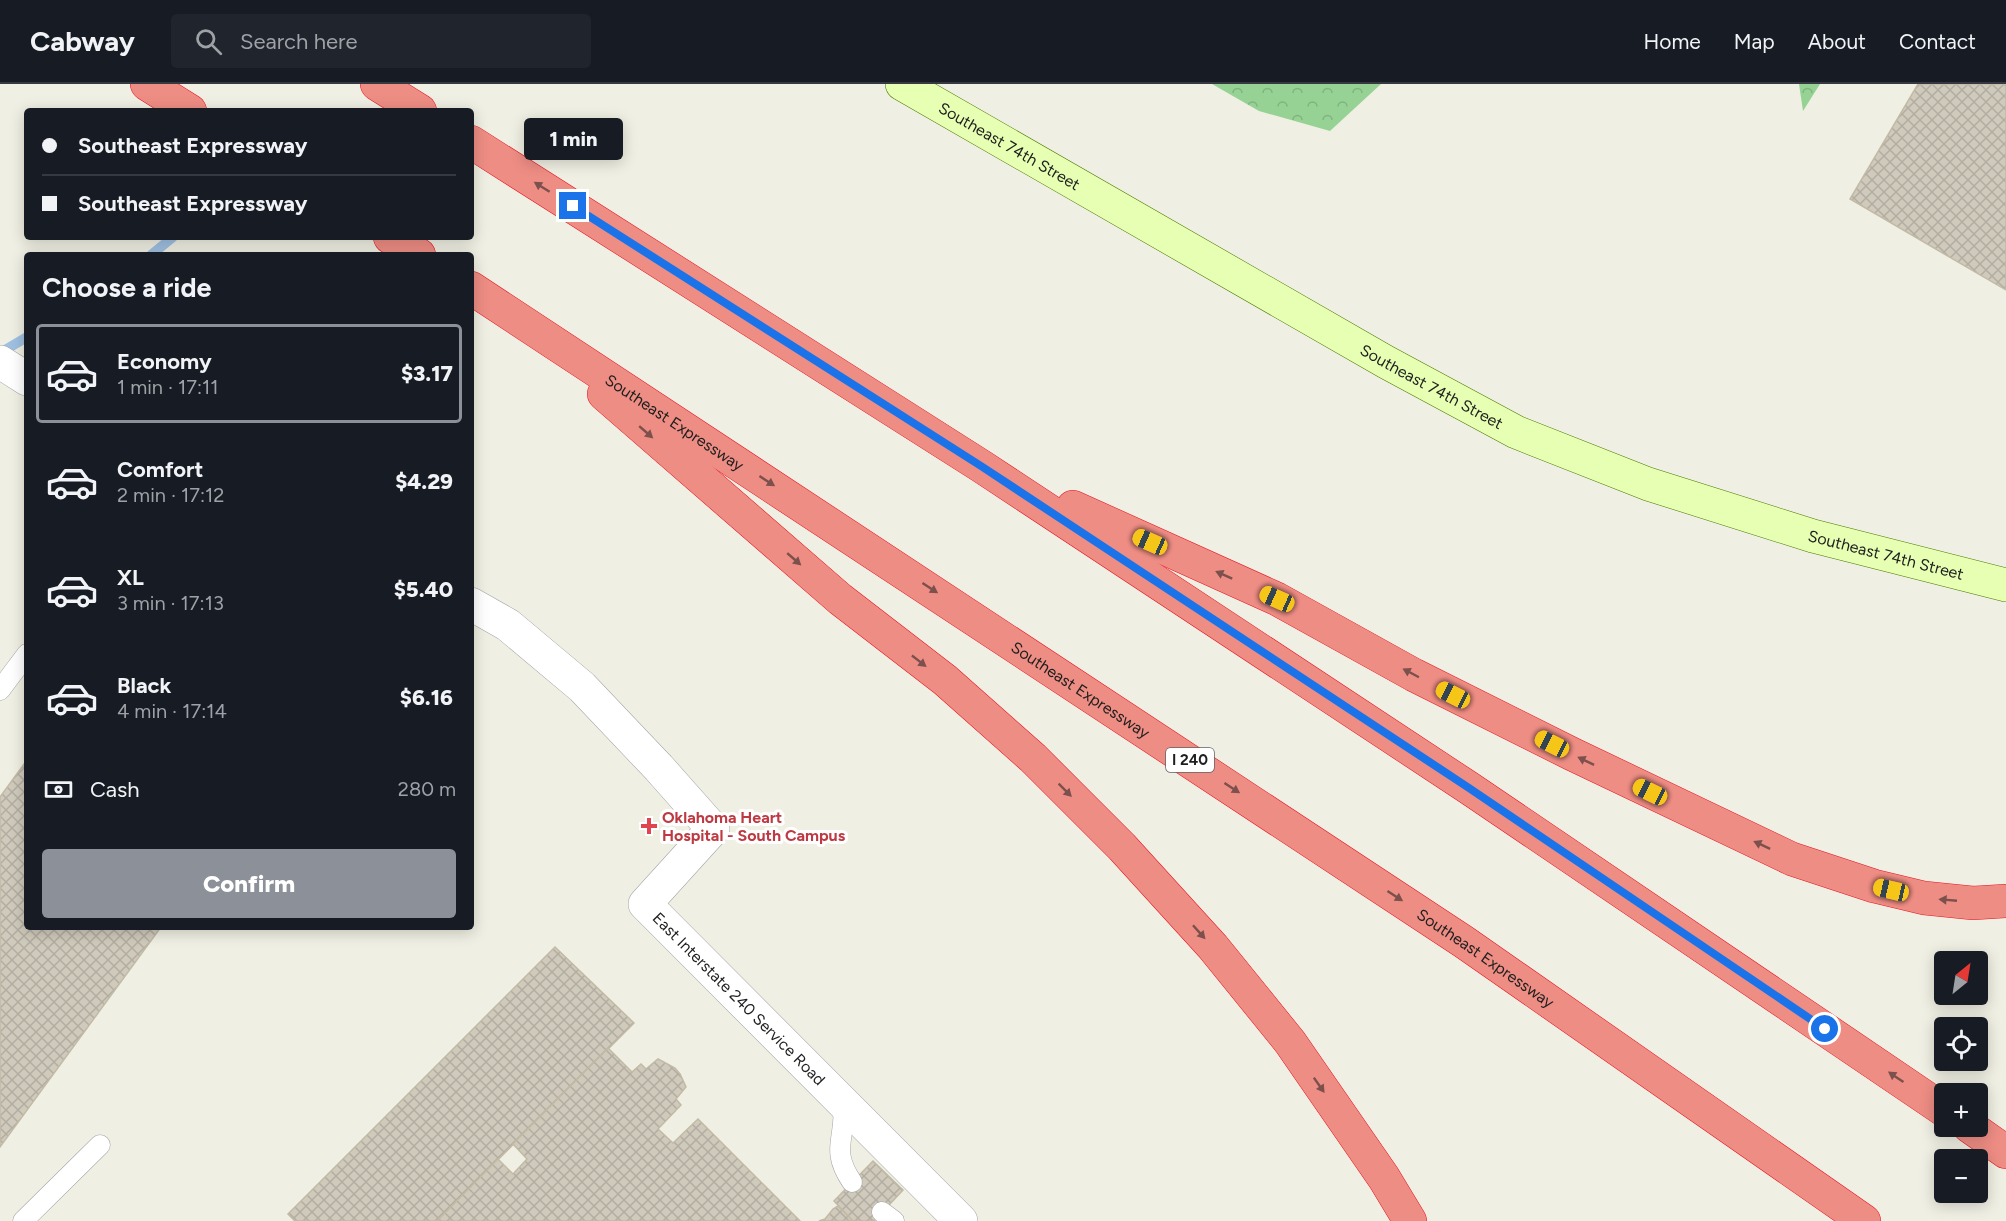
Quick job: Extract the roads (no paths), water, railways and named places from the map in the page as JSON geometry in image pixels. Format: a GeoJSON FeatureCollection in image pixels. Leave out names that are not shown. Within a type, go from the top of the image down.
{"type":"FeatureCollection","features":[{"type":"Feature","properties":{"kind":"highway"},"geometry":{"type":"LineString","coordinates":[[147,84],[185,108]]}},
{"type":"Feature","properties":{"kind":"highway"},"geometry":{"type":"LineString","coordinates":[[377,84],[415,108]]}},
{"type":"Feature","properties":{"kind":"highway"},"geometry":{"type":"LineString","coordinates":[[474,144],[981,466],[1469,788],[1934,1103]]}},
{"type":"Feature","properties":{"kind":"highway"},"geometry":{"type":"LineString","coordinates":[[395,240],[414,252]]}},
{"type":"Feature","properties":{"kind":"highway","name":"Southeast Expressway"},"geometry":{"type":"LineString","coordinates":[[474,290],[1464,942],[1864,1221]]}},
{"type":"Feature","properties":{"kind":"highway"},"geometry":{"type":"LineString","coordinates":[[507,311],[840,599],[945,680],[1034,758],[1106,831],[1213,947],[1290,1042],[1384,1178],[1410,1221]]}},
{"type":"Feature","properties":{"kind":"highway"},"geometry":{"type":"LineString","coordinates":[[981,466],[1277,599],[1424,680],[1572,754],[1792,859],[1874,886],[1924,898],[1973,903],[2006,902]]}},
{"type":"Feature","properties":{"kind":"highway"},"geometry":{"type":"LineString","coordinates":[[1985,1137],[2006,1152]]}},
{"type":"Feature","properties":{"kind":"street","name":"Southeast 74th Street"},"geometry":{"type":"LineString","coordinates":[[902,84],[1386,362],[1516,432],[1648,484],[1813,536],[2006,585]]}},
{"type":"Feature","properties":{"kind":"street"},"geometry":{"type":"LineString","coordinates":[[0,362],[24,377]]}},
{"type":"Feature","properties":{"kind":"street","name":"East Interstate 240 Service Road"},"geometry":{"type":"LineString","coordinates":[[474,610],[508,625],[582,687],[713,829],[645,904],[961,1221]]}},
{"type":"Feature","properties":{"kind":"lane"},"geometry":{"type":"LineString","coordinates":[[0,690],[24,658]]}},
{"type":"Feature","properties":{"kind":"lane"},"geometry":{"type":"LineString","coordinates":[[843,1104],[845,1120],[839,1153],[845,1172],[852,1182]]}},
{"type":"Feature","properties":{"kind":"lane"},"geometry":{"type":"LineString","coordinates":[[23,1221],[100,1145]]}},
{"type":"Feature","properties":{"kind":"lane"},"geometry":{"type":"LineString","coordinates":[[934,1221],[953,1221]]}},
{"type":"Feature","properties":{"kind":"waterway"},"geometry":{"type":"LineString","coordinates":[[155,252],[169,240]]}},
{"type":"Feature","properties":{"kind":"waterway"},"geometry":{"type":"LineString","coordinates":[[0,353],[24,339]]}},
{"type":"Feature","properties":{"kind":"place","name":"Oklahoma Heart Hospital - South Campus"},"geometry":{"type":"Point","coordinates":[649,826]}}]}
